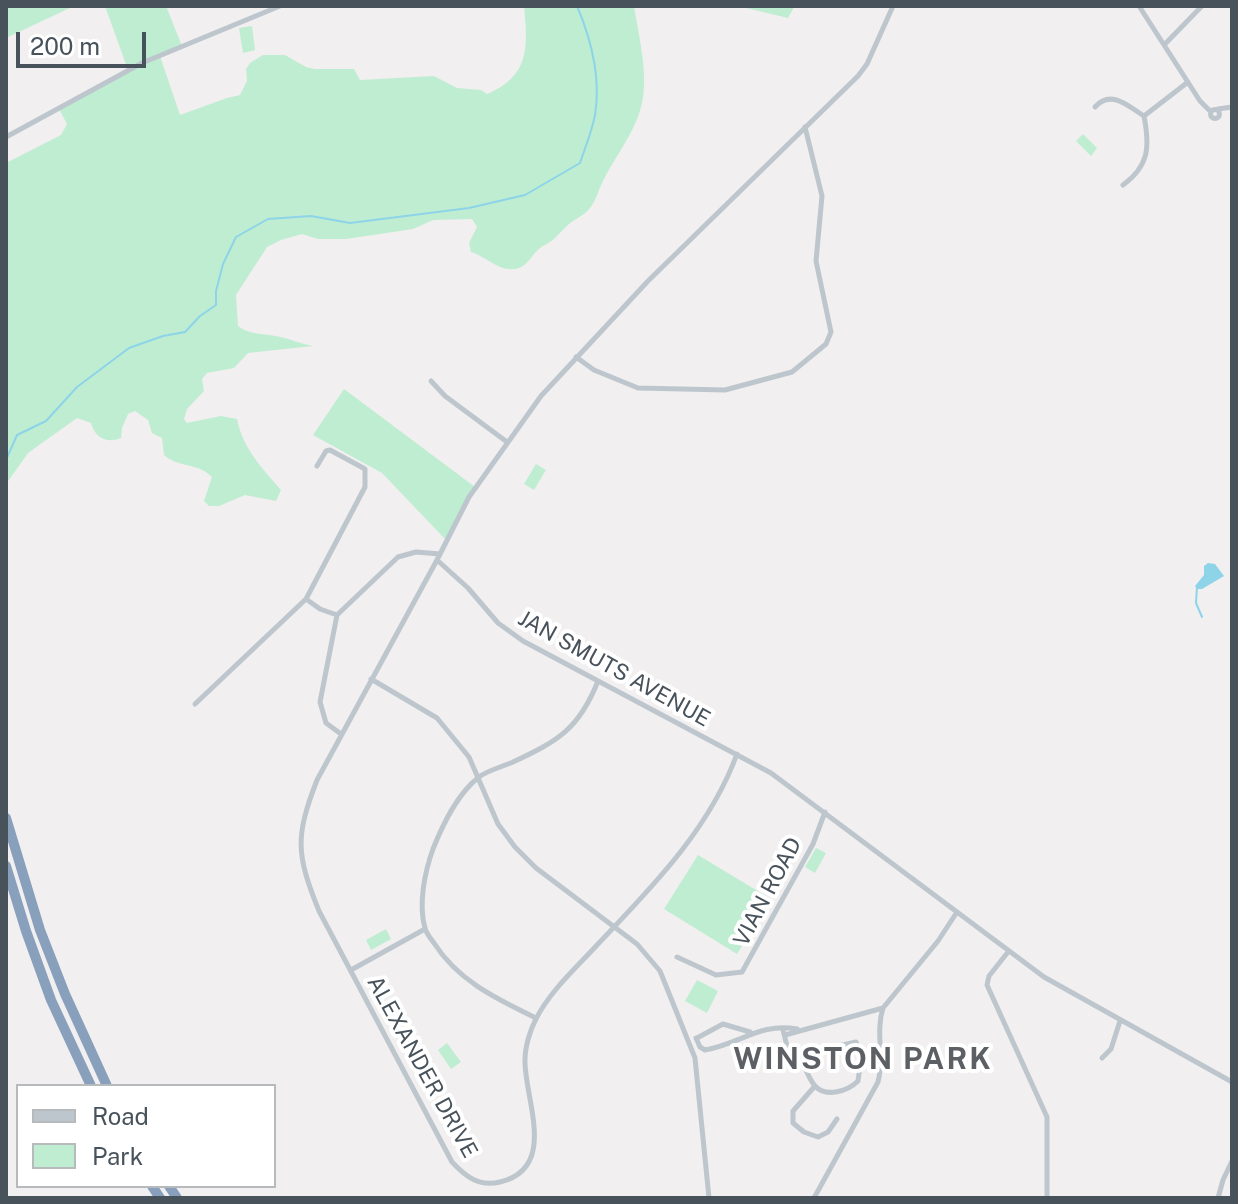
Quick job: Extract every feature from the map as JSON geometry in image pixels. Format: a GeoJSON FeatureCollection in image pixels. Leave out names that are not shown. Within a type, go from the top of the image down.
{"type":"FeatureCollection","features":[{"type":"Feature","properties":{"kind":"highway"},"geometry":{"type":"LineString","coordinates":[[6,818],[45,943],[106,1084]]}},
{"type":"Feature","properties":{"kind":"highway"},"geometry":{"type":"LineString","coordinates":[[6,866],[51,1000],[90,1084]]}},
{"type":"Feature","properties":{"kind":"street"},"geometry":{"type":"LineString","coordinates":[[6,137],[142,63],[280,6]]}},
{"type":"Feature","properties":{"kind":"street"},"geometry":{"type":"LineString","coordinates":[[341,734],[326,723],[320,702],[337,615],[398,557],[416,552],[438,557],[469,497],[541,396],[648,281],[863,70],[893,6]]}},
{"type":"Feature","properties":{"kind":"street"},"geometry":{"type":"LineString","coordinates":[[1139,6],[1188,82],[1214,111],[1232,107]]}},
{"type":"Feature","properties":{"kind":"street"},"geometry":{"type":"LineString","coordinates":[[1164,45],[1202,6]]}},
{"type":"Feature","properties":{"kind":"street"},"geometry":{"type":"LineString","coordinates":[[1144,116],[1188,82]]}},
{"type":"Feature","properties":{"kind":"street"},"geometry":{"type":"LineString","coordinates":[[1095,107],[1103,99],[1113,98],[1144,116]]}},
{"type":"Feature","properties":{"kind":"street"},"geometry":{"type":"LineString","coordinates":[[1123,185],[1146,158],[1144,116]]}},
{"type":"Feature","properties":{"kind":"street"},"geometry":{"type":"LineString","coordinates":[[576,357],[594,370],[638,388],[725,390],[792,372],[826,344],[831,332],[816,261],[822,196],[805,127]]}},
{"type":"Feature","properties":{"kind":"street"},"geometry":{"type":"LineString","coordinates":[[431,381],[445,396],[507,442]]}},
{"type":"Feature","properties":{"kind":"street"},"geometry":{"type":"LineString","coordinates":[[195,704],[306,599],[365,487],[365,469],[330,450],[326,451],[317,466]]}},
{"type":"Feature","properties":{"kind":"street","name":"ALEXANDER DRIVE"},"geometry":{"type":"LineString","coordinates":[[438,557],[311,795],[300,829],[300,842],[306,879],[319,911],[452,1162],[474,1181],[504,1181],[518,1173],[528,1162],[533,1150],[535,1125],[525,1058],[536,1018],[557,990],[691,842],[737,754]]}},
{"type":"Feature","properties":{"kind":"street","name":"JAN SMUTS AVENUE"},"geometry":{"type":"LineString","coordinates":[[438,557],[502,626],[530,645],[781,779],[1044,977],[1232,1082]]}},
{"type":"Feature","properties":{"kind":"street"},"geometry":{"type":"LineString","coordinates":[[306,599],[320,609],[337,615]]}},
{"type":"Feature","properties":{"kind":"street"},"geometry":{"type":"LineString","coordinates":[[371,679],[437,718],[460,743],[480,777],[498,824],[515,847],[536,868],[644,950],[660,971],[689,1040],[696,1070],[709,1198]]}},
{"type":"Feature","properties":{"kind":"street"},"geometry":{"type":"LineString","coordinates":[[536,1018],[470,982],[444,958],[425,929],[425,885],[430,857],[454,806],[480,777],[551,744],[565,734],[585,710],[598,681]]}},
{"type":"Feature","properties":{"kind":"street","name":"VIAN ROAD"},"geometry":{"type":"LineString","coordinates":[[677,957],[709,973],[728,976],[742,972],[813,844],[825,812]]}},
{"type":"Feature","properties":{"kind":"street"},"geometry":{"type":"LineString","coordinates":[[814,1198],[878,1082],[882,1064],[879,1025],[883,1008],[938,941],[957,912]]}},
{"type":"Feature","properties":{"kind":"street"},"geometry":{"type":"LineString","coordinates":[[351,970],[425,929]]}},
{"type":"Feature","properties":{"kind":"street"},"geometry":{"type":"LineString","coordinates":[[1008,952],[989,976],[987,985],[1047,1117],[1047,1198]]}},
{"type":"Feature","properties":{"kind":"street"},"geometry":{"type":"LineString","coordinates":[[784,1032],[883,1008]]}},
{"type":"Feature","properties":{"kind":"street"},"geometry":{"type":"LineString","coordinates":[[1102,1058],[1111,1049],[1120,1021]]}},
{"type":"Feature","properties":{"kind":"street"},"geometry":{"type":"LineString","coordinates":[[689,1040],[723,1024],[751,1032]]}},
{"type":"Feature","properties":{"kind":"street"},"geometry":{"type":"LineString","coordinates":[[696,1038],[705,1050],[738,1041],[751,1032],[778,1027],[784,1032],[789,1054],[799,1055],[852,1041],[858,1044],[861,1059],[856,1083],[833,1092],[815,1086],[799,1055]]}},
{"type":"Feature","properties":{"kind":"street"},"geometry":{"type":"LineString","coordinates":[[815,1086],[793,1111],[793,1123],[804,1132],[818,1137],[828,1132],[837,1119]]}},
{"type":"Feature","properties":{"kind":"street"},"geometry":{"type":"LineString","coordinates":[[1218,1198],[1232,1161]]}},
{"type":"Feature","properties":{"kind":"green space"},"geometry":{"type":"Polygon","coordinates":[[[6,6],[74,6],[6,38],[6,6]]]}},
{"type":"Feature","properties":{"kind":"green space"},"geometry":{"type":"Polygon","coordinates":[[[105,6],[166,6],[182,46],[160,56],[180,115],[240,95],[247,81],[246,69],[263,55],[285,55],[315,69],[354,69],[360,80],[434,76],[457,88],[481,90],[487,94],[501,87],[519,69],[526,35],[524,6],[634,6],[643,66],[643,100],[635,124],[590,208],[520,268],[503,268],[471,252],[469,243],[477,227],[472,219],[433,220],[413,229],[346,239],[318,239],[302,234],[267,247],[236,295],[238,326],[251,332],[313,346],[248,353],[234,368],[207,373],[202,379],[204,391],[187,409],[184,419],[187,423],[221,416],[237,419],[249,449],[281,490],[276,501],[245,495],[219,506],[209,506],[204,501],[212,477],[164,455],[162,438],[152,433],[148,420],[135,411],[128,414],[121,438],[115,440],[102,438],[91,423],[77,418],[28,453],[6,484],[6,163],[61,135],[67,124],[59,109],[128,70],[105,6]]]}},
{"type":"Feature","properties":{"kind":"green space"},"geometry":{"type":"Polygon","coordinates":[[[738,6],[793,6],[794,7],[788,18],[738,6]]]}},
{"type":"Feature","properties":{"kind":"green space"},"geometry":{"type":"Polygon","coordinates":[[[252,26],[255,50],[243,53],[239,28],[252,26]]]}},
{"type":"Feature","properties":{"kind":"green space"},"geometry":{"type":"Polygon","coordinates":[[[1083,134],[1097,148],[1091,156],[1076,141],[1083,134]]]}},
{"type":"Feature","properties":{"kind":"green space"},"geometry":{"type":"Polygon","coordinates":[[[344,389],[475,487],[447,541],[382,473],[313,435],[344,389]]]}},
{"type":"Feature","properties":{"kind":"green space"},"geometry":{"type":"Polygon","coordinates":[[[536,464],[546,470],[534,490],[524,484],[536,464]]]}},
{"type":"Feature","properties":{"kind":"green space"},"geometry":{"type":"Polygon","coordinates":[[[816,848],[826,853],[815,873],[805,867],[816,848]]]}},
{"type":"Feature","properties":{"kind":"green space"},"geometry":{"type":"Polygon","coordinates":[[[698,855],[771,899],[737,954],[664,909],[698,855]]]}},
{"type":"Feature","properties":{"kind":"green space"},"geometry":{"type":"Polygon","coordinates":[[[386,929],[391,939],[371,950],[366,940],[386,929]]]}},
{"type":"Feature","properties":{"kind":"green space"},"geometry":{"type":"Polygon","coordinates":[[[697,980],[718,991],[707,1013],[685,1001],[697,980]]]}},
{"type":"Feature","properties":{"kind":"green space"},"geometry":{"type":"Polygon","coordinates":[[[447,1043],[461,1062],[451,1069],[438,1050],[447,1043]]]}},
{"type":"Feature","properties":{"kind":"water"},"geometry":{"type":"Polygon","coordinates":[[[1215,564],[1224,576],[1197,589],[1195,586],[1204,575],[1204,566],[1215,564]]]}},
{"type":"Feature","properties":{"kind":"waterway"},"geometry":{"type":"LineString","coordinates":[[6,460],[17,435],[46,421],[77,387],[129,348],[185,332],[216,305],[223,264],[236,237],[268,219],[311,216],[350,223],[469,208],[525,195],[580,163],[594,121],[597,87],[587,32],[577,6]]}},
{"type":"Feature","properties":{"kind":"waterway"},"geometry":{"type":"LineString","coordinates":[[1197,587],[1196,603],[1202,617]]}},
{"type":"Feature","properties":{"kind":"district","name":"WINSTON PARK"},"geometry":{"type":"Point","coordinates":[863,1060]}}]}
